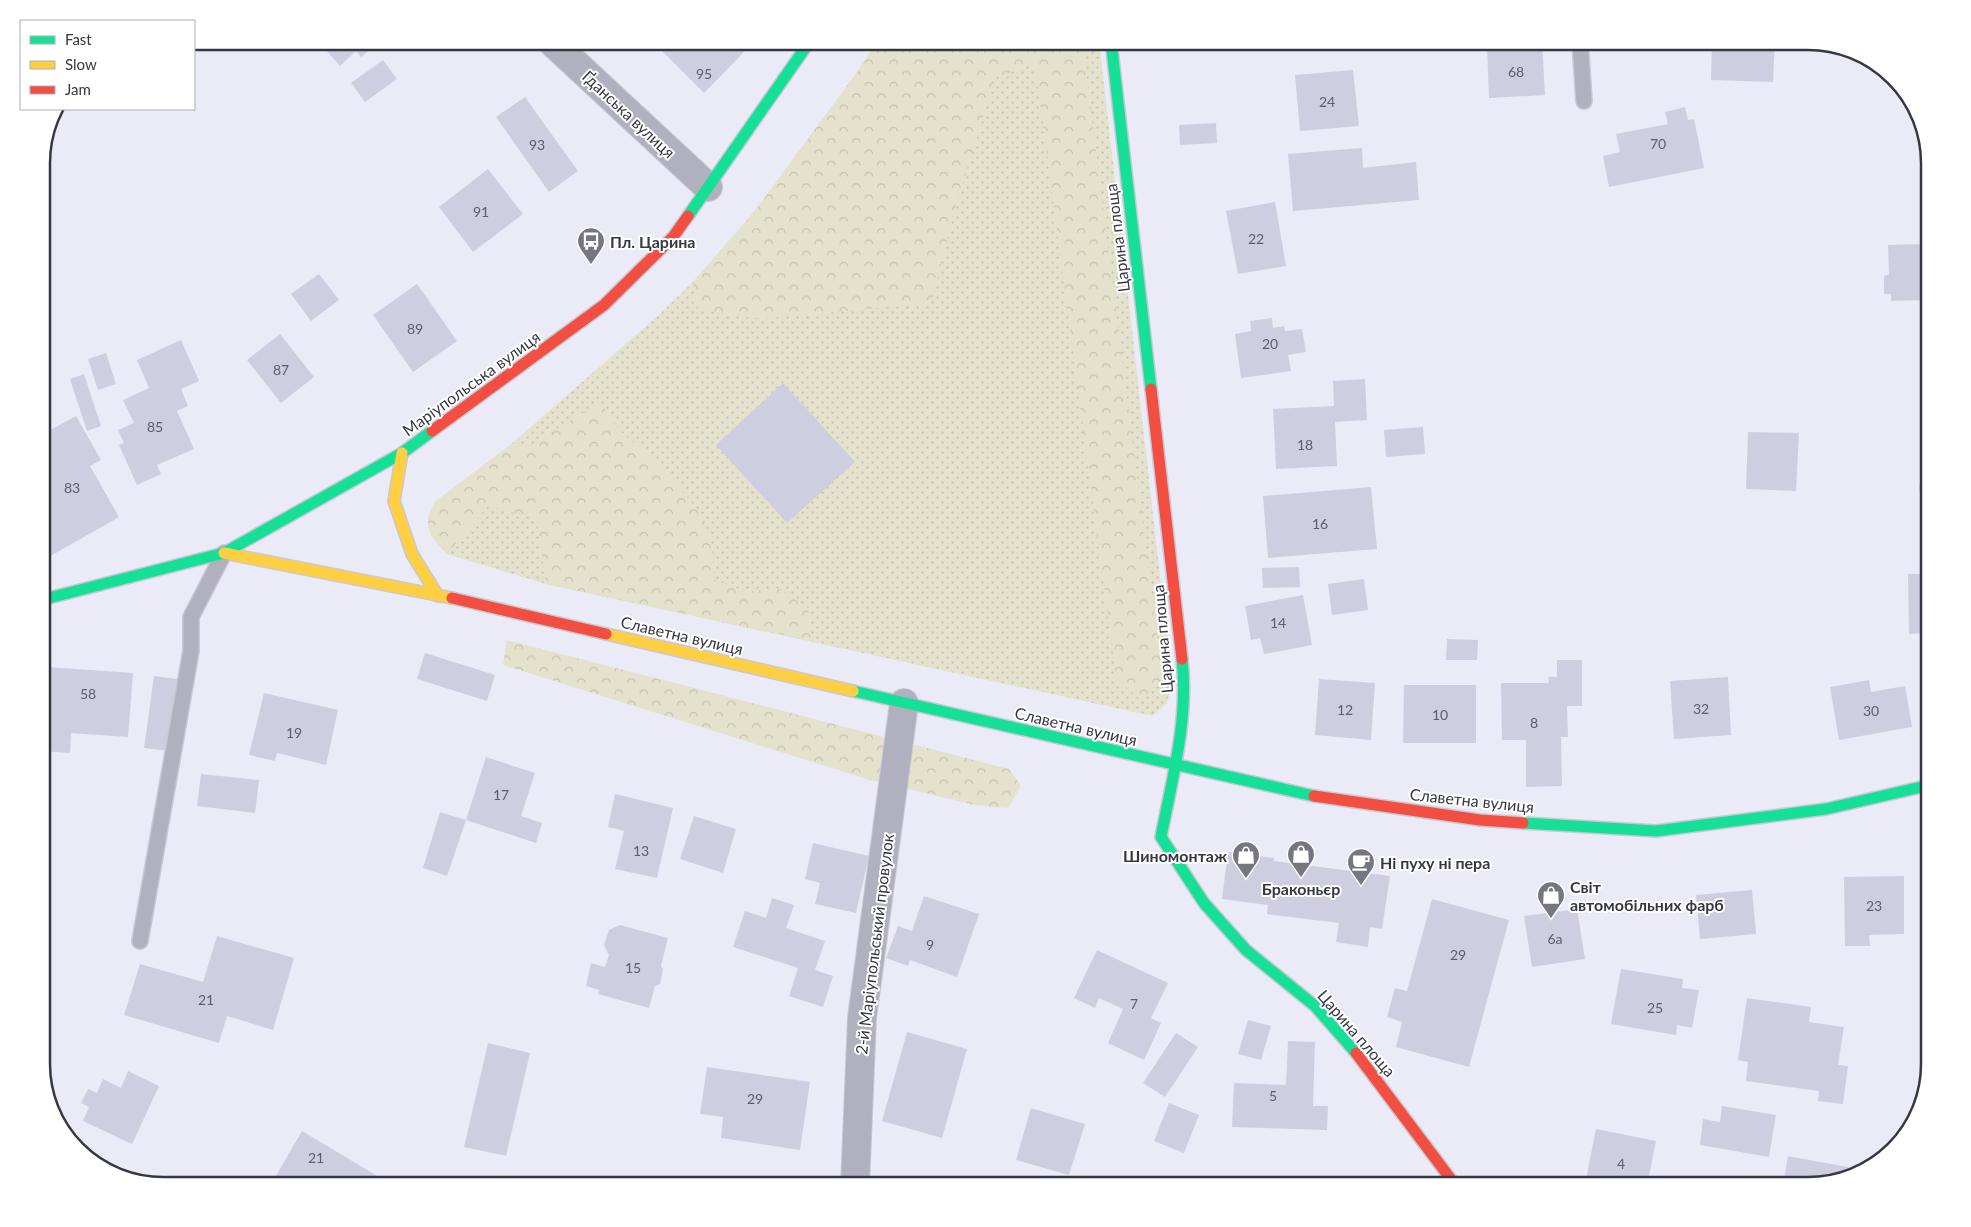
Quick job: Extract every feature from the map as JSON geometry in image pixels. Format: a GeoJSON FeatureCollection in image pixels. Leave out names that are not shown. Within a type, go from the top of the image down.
{"type":"FeatureCollection","features":[{"type":"Feature","properties":{"kind":"street","name":"Ґданська вулиця"},"geometry":{"type":"LineString","coordinates":[[560,50],[708,187]]}},
{"type":"Feature","properties":{"kind":"street","name":"Маріупольська вулиця"},"geometry":{"type":"LineString","coordinates":[[50,598],[224,553],[402,453],[604,305],[673,237],[804,50]]}},
{"type":"Feature","properties":{"kind":"street","name":"Царина площа"},"geometry":{"type":"LineString","coordinates":[[1112,50],[1185,684],[1181,735],[1161,836],[1204,903],[1246,950],[1315,1006],[1359,1056],[1449,1177]]}},
{"type":"Feature","properties":{"kind":"street"},"geometry":{"type":"LineString","coordinates":[[402,453],[394,501],[412,554],[438,596]]}},
{"type":"Feature","properties":{"kind":"street","name":"Славетна вулиця"},"geometry":{"type":"LineString","coordinates":[[224,553],[438,596],[1313,796],[1480,820],[1656,831],[1826,809],[1921,786]]}},
{"type":"Feature","properties":{"kind":"street","name":"2-й Маріупольський провулок"},"geometry":{"type":"LineString","coordinates":[[855,1177],[862,1018],[904,703]]}},
{"type":"Feature","properties":{"kind":"lane"},"geometry":{"type":"LineString","coordinates":[[1581,50],[1584,100]]}},
{"type":"Feature","properties":{"kind":"lane"},"geometry":{"type":"LineString","coordinates":[[140,941],[191,651],[191,617],[224,553]]}},
{"type":"Feature","properties":{"kind":"green space"},"geometry":{"type":"Polygon","coordinates":[[[871,50],[1100,50],[1172,682],[1167,703],[1153,716],[546,584],[447,554],[429,529],[429,516],[436,501],[509,446],[660,314],[693,282],[754,212],[858,71],[871,50]]]}},
{"type":"Feature","properties":{"kind":"green space"},"geometry":{"type":"Polygon","coordinates":[[[871,50],[1083,50],[1163,682],[1141,700],[1116,678],[1035,63],[995,78],[957,202],[931,303],[758,319],[698,309],[693,282],[754,212],[858,71],[871,50]]]}},
{"type":"Feature","properties":{"kind":"green space"},"geometry":{"type":"Polygon","coordinates":[[[600,402],[623,434],[663,467],[704,518],[712,548],[714,579],[743,592],[780,589],[808,608],[812,641],[546,584],[537,519],[488,506],[447,554],[429,529],[429,516],[436,501],[509,446],[531,446],[600,402]]]}},
{"type":"Feature","properties":{"kind":"green space"},"geometry":{"type":"Polygon","coordinates":[[[507,640],[1009,769],[1021,786],[1008,808],[975,805],[870,780],[503,665],[507,640]]]}},
{"type":"Feature","properties":{"kind":"building"},"geometry":{"type":"Polygon","coordinates":[[[326,50],[370,50],[361,57],[356,51],[340,66],[326,50]]]}},
{"type":"Feature","properties":{"kind":"building"},"geometry":{"type":"Polygon","coordinates":[[[661,50],[742,50],[744,52],[704,93],[661,50]]]}},
{"type":"Feature","properties":{"kind":"building"},"geometry":{"type":"Polygon","coordinates":[[[1487,50],[1542,50],[1545,95],[1489,98],[1487,50]]]}},
{"type":"Feature","properties":{"kind":"building"},"geometry":{"type":"Polygon","coordinates":[[[1712,50],[1775,50],[1773,82],[1711,80],[1712,50]]]}},
{"type":"Feature","properties":{"kind":"building"},"geometry":{"type":"Polygon","coordinates":[[[383,60],[397,79],[365,102],[351,83],[383,60]]]}},
{"type":"Feature","properties":{"kind":"building"},"geometry":{"type":"Polygon","coordinates":[[[1353,70],[1359,126],[1300,131],[1295,75],[1353,70]]]}},
{"type":"Feature","properties":{"kind":"building"},"geometry":{"type":"Polygon","coordinates":[[[525,97],[578,171],[549,192],[496,117],[525,97]]]}},
{"type":"Feature","properties":{"kind":"building"},"geometry":{"type":"Polygon","coordinates":[[[1685,107],[1688,120],[1694,119],[1704,168],[1609,187],[1603,156],[1620,152],[1616,134],[1668,124],[1665,112],[1685,107]]]}},
{"type":"Feature","properties":{"kind":"building"},"geometry":{"type":"Polygon","coordinates":[[[1216,123],[1217,143],[1180,145],[1179,125],[1216,123]]]}},
{"type":"Feature","properties":{"kind":"building"},"geometry":{"type":"Polygon","coordinates":[[[1362,148],[1363,168],[1416,162],[1419,200],[1293,211],[1288,154],[1362,148]]]}},
{"type":"Feature","properties":{"kind":"building"},"geometry":{"type":"Polygon","coordinates":[[[488,169],[523,214],[473,252],[439,207],[488,169]]]}},
{"type":"Feature","properties":{"kind":"building"},"geometry":{"type":"Polygon","coordinates":[[[1275,202],[1286,266],[1238,274],[1226,211],[1275,202]]]}},
{"type":"Feature","properties":{"kind":"building"},"geometry":{"type":"Polygon","coordinates":[[[1921,244],[1921,300],[1891,301],[1891,294],[1884,294],[1884,276],[1889,275],[1888,245],[1921,244]]]}},
{"type":"Feature","properties":{"kind":"building"},"geometry":{"type":"Polygon","coordinates":[[[319,274],[339,300],[311,321],[291,294],[319,274]]]}},
{"type":"Feature","properties":{"kind":"building"},"geometry":{"type":"Polygon","coordinates":[[[417,284],[457,341],[413,372],[373,315],[417,284]]]}},
{"type":"Feature","properties":{"kind":"building"},"geometry":{"type":"Polygon","coordinates":[[[1272,318],[1273,328],[1284,326],[1285,331],[1302,329],[1306,352],[1288,355],[1291,371],[1241,378],[1235,334],[1251,331],[1250,321],[1272,318]]]}},
{"type":"Feature","properties":{"kind":"building"},"geometry":{"type":"Polygon","coordinates":[[[280,334],[314,377],[281,403],[247,360],[280,334]]]}},
{"type":"Feature","properties":{"kind":"building"},"geometry":{"type":"Polygon","coordinates":[[[181,340],[199,381],[181,389],[188,406],[177,411],[194,449],[157,465],[161,474],[137,485],[119,445],[124,443],[118,430],[134,423],[123,400],[149,388],[137,360],[181,340]]]}},
{"type":"Feature","properties":{"kind":"building"},"geometry":{"type":"Polygon","coordinates":[[[106,353],[116,384],[98,390],[88,359],[106,353]]]}},
{"type":"Feature","properties":{"kind":"building"},"geometry":{"type":"Polygon","coordinates":[[[84,374],[101,426],[87,431],[70,379],[84,374]]]}},
{"type":"Feature","properties":{"kind":"building"},"geometry":{"type":"Polygon","coordinates":[[[1365,379],[1367,420],[1335,422],[1337,466],[1276,469],[1273,409],[1334,406],[1333,381],[1365,379]]]}},
{"type":"Feature","properties":{"kind":"building"},"geometry":{"type":"Polygon","coordinates":[[[783,383],[855,462],[787,523],[716,445],[783,383]]]}},
{"type":"Feature","properties":{"kind":"building"},"geometry":{"type":"Polygon","coordinates":[[[76,416],[101,460],[90,466],[119,517],[50,556],[50,430],[76,416]]]}},
{"type":"Feature","properties":{"kind":"building"},"geometry":{"type":"Polygon","coordinates":[[[1423,427],[1425,454],[1386,457],[1384,430],[1423,427]]]}},
{"type":"Feature","properties":{"kind":"building"},"geometry":{"type":"Polygon","coordinates":[[[1748,432],[1799,433],[1796,491],[1746,489],[1748,432]]]}},
{"type":"Feature","properties":{"kind":"building"},"geometry":{"type":"Polygon","coordinates":[[[1919,485],[1921,485],[1921,504],[1919,485]]]}},
{"type":"Feature","properties":{"kind":"building"},"geometry":{"type":"Polygon","coordinates":[[[1371,487],[1377,549],[1268,558],[1263,496],[1371,487]]]}},
{"type":"Feature","properties":{"kind":"building"},"geometry":{"type":"Polygon","coordinates":[[[1299,567],[1300,587],[1263,588],[1262,568],[1299,567]]]}},
{"type":"Feature","properties":{"kind":"building"},"geometry":{"type":"Polygon","coordinates":[[[1908,574],[1921,574],[1921,633],[1909,634],[1908,574]]]}},
{"type":"Feature","properties":{"kind":"building"},"geometry":{"type":"Polygon","coordinates":[[[1364,579],[1368,610],[1332,615],[1328,584],[1364,579]]]}},
{"type":"Feature","properties":{"kind":"building"},"geometry":{"type":"Polygon","coordinates":[[[1303,595],[1312,645],[1264,654],[1260,638],[1251,640],[1245,606],[1303,595]]]}},
{"type":"Feature","properties":{"kind":"building"},"geometry":{"type":"Polygon","coordinates":[[[1447,639],[1478,640],[1477,660],[1446,660],[1447,639]]]}},
{"type":"Feature","properties":{"kind":"building"},"geometry":{"type":"Polygon","coordinates":[[[425,653],[495,675],[487,701],[417,679],[425,653]]]}},
{"type":"Feature","properties":{"kind":"building"},"geometry":{"type":"Polygon","coordinates":[[[1557,660],[1582,660],[1582,706],[1567,706],[1568,737],[1561,737],[1562,786],[1526,787],[1526,740],[1502,740],[1501,683],[1549,683],[1548,677],[1557,677],[1557,660]]]}},
{"type":"Feature","properties":{"kind":"building"},"geometry":{"type":"Polygon","coordinates":[[[50,667],[133,673],[128,737],[71,733],[70,753],[50,752],[50,667]]]}},
{"type":"Feature","properties":{"kind":"building"},"geometry":{"type":"Polygon","coordinates":[[[154,676],[178,679],[169,751],[144,748],[154,676]]]}},
{"type":"Feature","properties":{"kind":"building"},"geometry":{"type":"Polygon","coordinates":[[[1728,677],[1731,735],[1674,739],[1670,681],[1728,677]]]}},
{"type":"Feature","properties":{"kind":"building"},"geometry":{"type":"Polygon","coordinates":[[[1319,679],[1375,683],[1371,740],[1315,735],[1319,679]]]}},
{"type":"Feature","properties":{"kind":"building"},"geometry":{"type":"Polygon","coordinates":[[[1869,680],[1871,692],[1905,686],[1912,727],[1839,740],[1830,687],[1869,680]]]}},
{"type":"Feature","properties":{"kind":"building"},"geometry":{"type":"Polygon","coordinates":[[[1404,685],[1476,685],[1476,743],[1403,743],[1404,685]]]}},
{"type":"Feature","properties":{"kind":"building"},"geometry":{"type":"Polygon","coordinates":[[[264,693],[338,710],[326,765],[277,753],[275,761],[249,755],[264,693]]]}},
{"type":"Feature","properties":{"kind":"building"},"geometry":{"type":"Polygon","coordinates":[[[486,757],[535,773],[521,816],[542,823],[536,843],[466,820],[486,757]]]}},
{"type":"Feature","properties":{"kind":"building"},"geometry":{"type":"Polygon","coordinates":[[[201,774],[259,780],[255,813],[197,806],[201,774]]]}},
{"type":"Feature","properties":{"kind":"building"},"geometry":{"type":"Polygon","coordinates":[[[615,794],[673,808],[657,878],[615,869],[624,831],[608,827],[615,794]]]}},
{"type":"Feature","properties":{"kind":"building"},"geometry":{"type":"Polygon","coordinates":[[[440,812],[466,820],[447,876],[423,868],[440,812]]]}},
{"type":"Feature","properties":{"kind":"building"},"geometry":{"type":"Polygon","coordinates":[[[694,816],[736,829],[723,873],[680,859],[694,816]]]}},
{"type":"Feature","properties":{"kind":"building"},"geometry":{"type":"Polygon","coordinates":[[[813,843],[869,856],[856,913],[815,904],[820,883],[805,879],[813,843]]]}},
{"type":"Feature","properties":{"kind":"building"},"geometry":{"type":"Polygon","coordinates":[[[1228,852],[1274,858],[1274,861],[1390,876],[1382,929],[1370,927],[1368,947],[1336,942],[1339,923],[1267,914],[1268,905],[1222,899],[1228,852]]]}},
{"type":"Feature","properties":{"kind":"building"},"geometry":{"type":"Polygon","coordinates":[[[1904,876],[1904,934],[1869,935],[1870,946],[1845,946],[1844,877],[1904,876]]]}},
{"type":"Feature","properties":{"kind":"building"},"geometry":{"type":"Polygon","coordinates":[[[1752,890],[1756,934],[1700,939],[1696,895],[1752,890]]]}},
{"type":"Feature","properties":{"kind":"building"},"geometry":{"type":"Polygon","coordinates":[[[924,896],[979,914],[957,977],[910,960],[908,966],[886,958],[898,926],[912,931],[924,896]]]}},
{"type":"Feature","properties":{"kind":"building"},"geometry":{"type":"Polygon","coordinates":[[[772,898],[794,905],[786,928],[825,941],[815,970],[833,976],[823,1007],[789,996],[798,968],[733,947],[745,911],[766,918],[772,898]]]}},
{"type":"Feature","properties":{"kind":"building"},"geometry":{"type":"Polygon","coordinates":[[[1432,899],[1509,920],[1469,1067],[1396,1047],[1402,1022],[1387,1017],[1395,988],[1407,991],[1432,899]]]}},
{"type":"Feature","properties":{"kind":"building"},"geometry":{"type":"Polygon","coordinates":[[[1577,909],[1585,959],[1532,967],[1524,916],[1577,909]]]}},
{"type":"Feature","properties":{"kind":"building"},"geometry":{"type":"Polygon","coordinates":[[[620,925],[668,938],[661,966],[663,969],[660,984],[655,986],[649,1008],[598,994],[599,990],[586,986],[591,963],[605,967],[609,955],[604,945],[609,930],[620,925]]]}},
{"type":"Feature","properties":{"kind":"building"},"geometry":{"type":"Polygon","coordinates":[[[217,936],[294,958],[273,1030],[227,1016],[219,1043],[124,1015],[140,964],[203,982],[217,936]]]}},
{"type":"Feature","properties":{"kind":"building"},"geometry":{"type":"Polygon","coordinates":[[[1097,950],[1168,983],[1151,1018],[1161,1023],[1144,1060],[1108,1043],[1123,1009],[1099,998],[1095,1008],[1074,998],[1097,950]]]}},
{"type":"Feature","properties":{"kind":"building"},"geometry":{"type":"Polygon","coordinates":[[[1621,969],[1683,979],[1682,988],[1699,990],[1692,1028],[1677,1025],[1676,1035],[1611,1024],[1621,969]]]}},
{"type":"Feature","properties":{"kind":"building"},"geometry":{"type":"Polygon","coordinates":[[[1747,998],[1811,1007],[1809,1022],[1844,1027],[1838,1065],[1848,1066],[1843,1104],[1818,1101],[1819,1091],[1746,1081],[1748,1062],[1738,1060],[1747,998]]]}},
{"type":"Feature","properties":{"kind":"building"},"geometry":{"type":"Polygon","coordinates":[[[1248,1020],[1271,1026],[1261,1060],[1238,1054],[1248,1020]]]}},
{"type":"Feature","properties":{"kind":"building"},"geometry":{"type":"Polygon","coordinates":[[[907,1032],[967,1049],[942,1138],[882,1121],[907,1032]]]}},
{"type":"Feature","properties":{"kind":"building"},"geometry":{"type":"Polygon","coordinates":[[[1176,1033],[1198,1047],[1165,1097],[1143,1083],[1176,1033]]]}},
{"type":"Feature","properties":{"kind":"building"},"geometry":{"type":"Polygon","coordinates":[[[1288,1041],[1315,1042],[1313,1106],[1328,1106],[1327,1130],[1232,1127],[1234,1083],[1286,1085],[1288,1041]]]}},
{"type":"Feature","properties":{"kind":"building"},"geometry":{"type":"Polygon","coordinates":[[[488,1043],[530,1053],[506,1156],[464,1147],[488,1043]]]}},
{"type":"Feature","properties":{"kind":"building"},"geometry":{"type":"Polygon","coordinates":[[[707,1067],[810,1082],[800,1150],[721,1138],[723,1117],[700,1114],[707,1067]]]}},
{"type":"Feature","properties":{"kind":"building"},"geometry":{"type":"Polygon","coordinates":[[[128,1071],[159,1086],[132,1144],[83,1121],[89,1107],[81,1103],[88,1089],[97,1093],[103,1079],[121,1088],[128,1071]]]}},
{"type":"Feature","properties":{"kind":"building"},"geometry":{"type":"Polygon","coordinates":[[[1169,1103],[1199,1115],[1184,1153],[1154,1141],[1169,1103]]]}},
{"type":"Feature","properties":{"kind":"building"},"geometry":{"type":"Polygon","coordinates":[[[1722,1106],[1776,1115],[1769,1157],[1700,1145],[1703,1119],[1720,1122],[1722,1106]]]}},
{"type":"Feature","properties":{"kind":"building"},"geometry":{"type":"Polygon","coordinates":[[[1031,1108],[1085,1124],[1069,1175],[1016,1160],[1031,1108]]]}},
{"type":"Feature","properties":{"kind":"building"},"geometry":{"type":"Polygon","coordinates":[[[1596,1129],[1656,1141],[1649,1177],[1586,1177],[1596,1129]]]}},
{"type":"Feature","properties":{"kind":"building"},"geometry":{"type":"Polygon","coordinates":[[[302,1131],[379,1177],[275,1177],[302,1131]]]}},
{"type":"Feature","properties":{"kind":"building"},"geometry":{"type":"Polygon","coordinates":[[[1788,1156],[1851,1168],[1823,1176],[1784,1177],[1788,1156]]]}},
{"type":"Feature","properties":{"kind":"traffic: fast"},"geometry":{"type":"LineString","coordinates":[[688,216],[804,50]]}},
{"type":"Feature","properties":{"kind":"traffic: fast"},"geometry":{"type":"LineString","coordinates":[[1112,50],[1151,389]]}},
{"type":"Feature","properties":{"kind":"traffic: fast"},"geometry":{"type":"LineString","coordinates":[[50,598],[224,553],[402,453],[432,431]]}},
{"type":"Feature","properties":{"kind":"traffic: fast"},"geometry":{"type":"LineString","coordinates":[[1182,659],[1184,681],[1181,726],[1161,837],[1204,903],[1246,950],[1315,1006],[1356,1053]]}},
{"type":"Feature","properties":{"kind":"traffic: fast"},"geometry":{"type":"LineString","coordinates":[[853,691],[1314,796]]}},
{"type":"Feature","properties":{"kind":"traffic: fast"},"geometry":{"type":"LineString","coordinates":[[1523,823],[1656,831],[1826,809],[1921,787]]}},
{"type":"Feature","properties":{"kind":"traffic: slow"},"geometry":{"type":"LineString","coordinates":[[402,453],[394,501],[412,554],[438,596]]}},
{"type":"Feature","properties":{"kind":"traffic: slow"},"geometry":{"type":"LineString","coordinates":[[224,553],[452,598]]}},
{"type":"Feature","properties":{"kind":"traffic: slow"},"geometry":{"type":"LineString","coordinates":[[606,634],[853,691]]}},
{"type":"Feature","properties":{"kind":"traffic: jam"},"geometry":{"type":"LineString","coordinates":[[432,431],[604,305],[673,237],[688,216]]}},
{"type":"Feature","properties":{"kind":"traffic: jam"},"geometry":{"type":"LineString","coordinates":[[1151,389],[1182,659]]}},
{"type":"Feature","properties":{"kind":"traffic: jam"},"geometry":{"type":"LineString","coordinates":[[452,598],[606,634]]}},
{"type":"Feature","properties":{"kind":"traffic: jam"},"geometry":{"type":"LineString","coordinates":[[1314,796],[1480,820],[1523,823]]}},
{"type":"Feature","properties":{"kind":"traffic: jam"},"geometry":{"type":"LineString","coordinates":[[1356,1053],[1449,1177]]}},
{"type":"Feature","properties":{"kind":"place","name":"Пл. Царина"},"geometry":{"type":"Point","coordinates":[591,265]}},
{"type":"Feature","properties":{"kind":"place","name":"Браконьєр"},"geometry":{"type":"Point","coordinates":[1301,878]}},
{"type":"Feature","properties":{"kind":"place","name":"Шиномонтаж"},"geometry":{"type":"Point","coordinates":[1246,879]}},
{"type":"Feature","properties":{"kind":"place","name":"Ні пуху ні пера"},"geometry":{"type":"Point","coordinates":[1361,886]}},
{"type":"Feature","properties":{"kind":"place","name":"Світ автомобільних фарб"},"geometry":{"type":"Point","coordinates":[1551,919]}}]}
